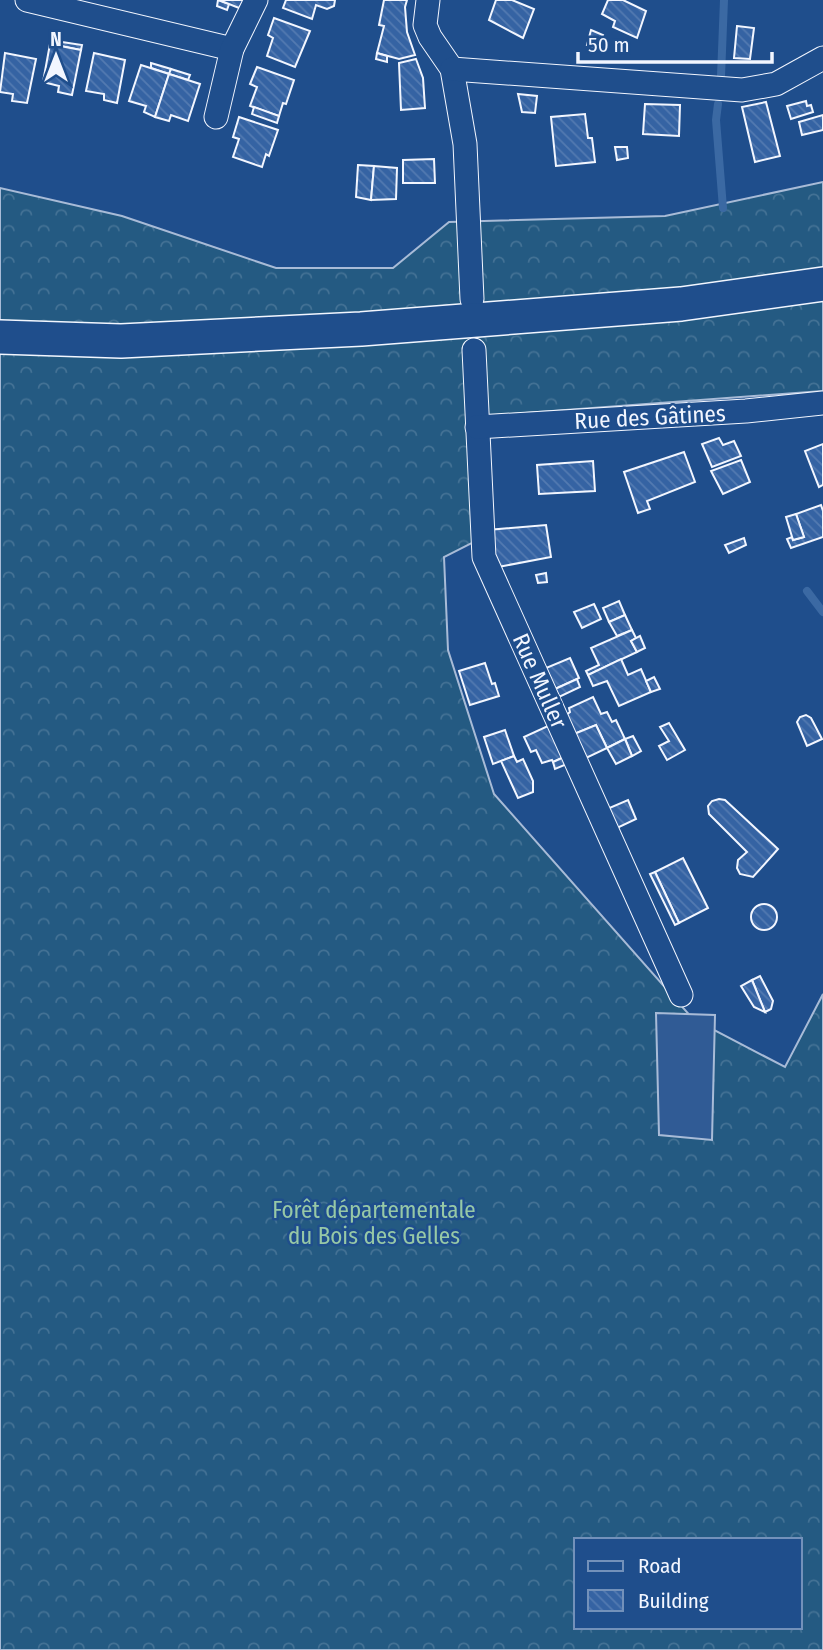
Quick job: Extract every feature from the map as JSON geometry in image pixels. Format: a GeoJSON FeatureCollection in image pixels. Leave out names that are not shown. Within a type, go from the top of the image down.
{"type":"FeatureCollection","features":[{"type":"Feature","properties":{"kind":"main road"},"geometry":{"type":"LineString","coordinates":[[0,337],[121,341],[361,329],[681,304],[823,284]]}},
{"type":"Feature","properties":{"kind":"street"},"geometry":{"type":"LineString","coordinates":[[27,0],[232,49]]}},
{"type":"Feature","properties":{"kind":"street"},"geometry":{"type":"LineString","coordinates":[[216,117],[232,49],[256,0]]}},
{"type":"Feature","properties":{"kind":"street"},"geometry":{"type":"LineString","coordinates":[[428,0],[425,25],[452,69],[465,144],[472,299]]}},
{"type":"Feature","properties":{"kind":"street"},"geometry":{"type":"LineString","coordinates":[[452,69],[742,90],[776,84],[823,58]]}},
{"type":"Feature","properties":{"kind":"street","name":"Rue Muller"},"geometry":{"type":"LineString","coordinates":[[474,349],[484,557],[681,995]]}},
{"type":"Feature","properties":{"kind":"street","name":"Rue des Gâtines"},"geometry":{"type":"LineString","coordinates":[[477,427],[746,411],[823,403]]}},
{"type":"Feature","properties":{"kind":"green space","name":"Forêt départementale du Bois des Gelles"},"geometry":{"type":"Polygon","coordinates":[[[823,182],[823,391],[471,417],[472,543],[444,557],[448,650],[494,794],[693,1019],[785,1067],[823,994],[823,1650],[0,1650],[0,188],[122,216],[276,268],[393,268],[449,222],[665,216],[823,182]]]}},
{"type":"Feature","properties":{"kind":"shaded area"},"geometry":{"type":"Polygon","coordinates":[[[656,1013],[715,1015],[712,1140],[659,1135],[656,1013]]]}},
{"type":"Feature","properties":{"kind":"building"},"geometry":{"type":"Polygon","coordinates":[[[218,0],[229,4],[227,10],[217,6],[218,0]]]}},
{"type":"Feature","properties":{"kind":"building"},"geometry":{"type":"Polygon","coordinates":[[[219,0],[244,0],[239,8],[219,0]]]}},
{"type":"Feature","properties":{"kind":"building"},"geometry":{"type":"Polygon","coordinates":[[[286,0],[335,0],[334,6],[327,9],[316,5],[312,19],[283,8],[286,0]]]}},
{"type":"Feature","properties":{"kind":"building"},"geometry":{"type":"Polygon","coordinates":[[[384,0],[407,0],[407,32],[415,55],[399,59],[377,53],[384,26],[379,25],[384,0]]]}},
{"type":"Feature","properties":{"kind":"building"},"geometry":{"type":"Polygon","coordinates":[[[496,0],[512,0],[534,9],[523,38],[489,20],[496,0]]]}},
{"type":"Feature","properties":{"kind":"building"},"geometry":{"type":"Polygon","coordinates":[[[608,0],[623,0],[646,11],[637,38],[613,27],[615,21],[602,14],[608,0]]]}},
{"type":"Feature","properties":{"kind":"building"},"geometry":{"type":"Polygon","coordinates":[[[274,18],[310,31],[295,67],[267,56],[273,38],[268,35],[274,18]]]}},
{"type":"Feature","properties":{"kind":"building"},"geometry":{"type":"Polygon","coordinates":[[[737,26],[754,28],[750,59],[734,58],[737,26]]]}},
{"type":"Feature","properties":{"kind":"building"},"geometry":{"type":"Polygon","coordinates":[[[591,30],[603,35],[599,48],[587,45],[591,30]]]}},
{"type":"Feature","properties":{"kind":"building"},"geometry":{"type":"Polygon","coordinates":[[[62,42],[82,45],[81,50],[61,46],[62,42]]]}},
{"type":"Feature","properties":{"kind":"building"},"geometry":{"type":"Polygon","coordinates":[[[50,44],[81,50],[72,95],[58,92],[59,86],[43,82],[50,44]]]}},
{"type":"Feature","properties":{"kind":"building"},"geometry":{"type":"Polygon","coordinates":[[[5,53],[36,59],[27,103],[12,101],[13,94],[0,92],[5,53]]]}},
{"type":"Feature","properties":{"kind":"building"},"geometry":{"type":"Polygon","coordinates":[[[94,53],[125,60],[117,103],[104,100],[104,94],[86,91],[94,53]]]}},
{"type":"Feature","properties":{"kind":"building"},"geometry":{"type":"Polygon","coordinates":[[[377,53],[387,56],[387,62],[376,59],[377,53]]]}},
{"type":"Feature","properties":{"kind":"building"},"geometry":{"type":"Polygon","coordinates":[[[416,59],[423,78],[425,108],[401,110],[399,63],[416,59]]]}},
{"type":"Feature","properties":{"kind":"building"},"geometry":{"type":"Polygon","coordinates":[[[151,63],[171,69],[169,74],[151,68],[151,63]]]}},
{"type":"Feature","properties":{"kind":"building"},"geometry":{"type":"Polygon","coordinates":[[[141,65],[169,74],[155,117],[144,112],[146,106],[129,101],[141,65]]]}},
{"type":"Feature","properties":{"kind":"building"},"geometry":{"type":"Polygon","coordinates":[[[257,67],[294,80],[279,116],[250,106],[257,87],[250,84],[257,67]]]}},
{"type":"Feature","properties":{"kind":"building"},"geometry":{"type":"Polygon","coordinates":[[[171,69],[190,75],[188,80],[169,74],[171,69]]]}},
{"type":"Feature","properties":{"kind":"building"},"geometry":{"type":"Polygon","coordinates":[[[169,74],[200,84],[188,121],[171,115],[169,121],[155,117],[169,74]]]}},
{"type":"Feature","properties":{"kind":"building"},"geometry":{"type":"Polygon","coordinates":[[[518,94],[537,96],[535,113],[522,112],[518,94]]]}},
{"type":"Feature","properties":{"kind":"building"},"geometry":{"type":"Polygon","coordinates":[[[806,101],[813,112],[791,119],[787,106],[806,101]]]}},
{"type":"Feature","properties":{"kind":"building"},"geometry":{"type":"Polygon","coordinates":[[[766,102],[780,156],[755,162],[742,107],[766,102]]]}},
{"type":"Feature","properties":{"kind":"building"},"geometry":{"type":"Polygon","coordinates":[[[645,104],[680,105],[679,136],[643,134],[645,104]]]}},
{"type":"Feature","properties":{"kind":"building"},"geometry":{"type":"Polygon","coordinates":[[[254,107],[279,116],[277,123],[252,114],[254,107]]]}},
{"type":"Feature","properties":{"kind":"building"},"geometry":{"type":"Polygon","coordinates":[[[585,114],[595,162],[556,166],[551,117],[585,114]]]}},
{"type":"Feature","properties":{"kind":"building"},"geometry":{"type":"Polygon","coordinates":[[[823,115],[823,130],[802,135],[799,122],[823,115]]]}},
{"type":"Feature","properties":{"kind":"building"},"geometry":{"type":"Polygon","coordinates":[[[239,117],[278,130],[262,167],[233,157],[239,139],[233,137],[239,117]]]}},
{"type":"Feature","properties":{"kind":"building"},"geometry":{"type":"Polygon","coordinates":[[[615,147],[627,147],[628,158],[617,160],[615,147]]]}},
{"type":"Feature","properties":{"kind":"building"},"geometry":{"type":"Polygon","coordinates":[[[434,159],[435,183],[403,183],[403,160],[434,159]]]}},
{"type":"Feature","properties":{"kind":"building"},"geometry":{"type":"Polygon","coordinates":[[[358,165],[374,166],[371,200],[356,197],[358,165]]]}},
{"type":"Feature","properties":{"kind":"building"},"geometry":{"type":"Polygon","coordinates":[[[374,166],[397,168],[396,199],[371,200],[374,166]]]}},
{"type":"Feature","properties":{"kind":"building"},"geometry":{"type":"Polygon","coordinates":[[[719,438],[723,445],[734,441],[741,456],[712,467],[702,444],[719,438]]]}},
{"type":"Feature","properties":{"kind":"building"},"geometry":{"type":"Polygon","coordinates":[[[823,444],[823,485],[819,487],[805,451],[823,444]]]}},
{"type":"Feature","properties":{"kind":"building"},"geometry":{"type":"Polygon","coordinates":[[[684,452],[695,482],[647,501],[650,509],[638,513],[624,472],[684,452]]]}},
{"type":"Feature","properties":{"kind":"building"},"geometry":{"type":"Polygon","coordinates":[[[741,460],[750,482],[723,494],[711,471],[741,460]]]}},
{"type":"Feature","properties":{"kind":"building"},"geometry":{"type":"Polygon","coordinates":[[[593,461],[595,491],[539,494],[537,465],[593,461]]]}},
{"type":"Feature","properties":{"kind":"building"},"geometry":{"type":"Polygon","coordinates":[[[821,505],[823,537],[791,548],[787,539],[804,537],[796,514],[821,505]]]}},
{"type":"Feature","properties":{"kind":"building"},"geometry":{"type":"Polygon","coordinates":[[[796,514],[804,537],[793,540],[786,517],[796,514]]]}},
{"type":"Feature","properties":{"kind":"building"},"geometry":{"type":"Polygon","coordinates":[[[546,525],[551,557],[498,567],[488,530],[546,525]]]}},
{"type":"Feature","properties":{"kind":"building"},"geometry":{"type":"Polygon","coordinates":[[[744,538],[746,545],[729,553],[725,545],[744,538]]]}},
{"type":"Feature","properties":{"kind":"building"},"geometry":{"type":"Polygon","coordinates":[[[546,573],[547,582],[538,583],[536,575],[546,573]]]}},
{"type":"Feature","properties":{"kind":"building"},"geometry":{"type":"Polygon","coordinates":[[[619,601],[625,615],[609,622],[603,608],[619,601]]]}},
{"type":"Feature","properties":{"kind":"building"},"geometry":{"type":"Polygon","coordinates":[[[594,604],[601,619],[582,628],[574,612],[594,604]]]}},
{"type":"Feature","properties":{"kind":"building"},"geometry":{"type":"Polygon","coordinates":[[[625,615],[632,630],[617,636],[609,622],[625,615]]]}},
{"type":"Feature","properties":{"kind":"building"},"geometry":{"type":"Polygon","coordinates":[[[632,630],[636,638],[631,641],[637,652],[588,675],[586,671],[599,665],[591,648],[632,630]]]}},
{"type":"Feature","properties":{"kind":"building"},"geometry":{"type":"Polygon","coordinates":[[[640,636],[645,648],[637,652],[631,641],[640,636]]]}},
{"type":"Feature","properties":{"kind":"building"},"geometry":{"type":"Polygon","coordinates":[[[570,658],[579,678],[555,689],[546,668],[570,658]]]}},
{"type":"Feature","properties":{"kind":"building"},"geometry":{"type":"Polygon","coordinates":[[[621,659],[628,675],[641,669],[651,692],[619,706],[607,681],[593,686],[588,675],[621,659]]]}},
{"type":"Feature","properties":{"kind":"building"},"geometry":{"type":"Polygon","coordinates":[[[485,663],[499,696],[470,705],[459,671],[485,663]]]}},
{"type":"Feature","properties":{"kind":"building"},"geometry":{"type":"Polygon","coordinates":[[[654,677],[660,689],[651,692],[646,681],[654,677]]]}},
{"type":"Feature","properties":{"kind":"building"},"geometry":{"type":"Polygon","coordinates":[[[577,679],[580,687],[559,697],[555,689],[577,679]]]}},
{"type":"Feature","properties":{"kind":"building"},"geometry":{"type":"Polygon","coordinates":[[[593,697],[601,714],[607,712],[612,722],[616,720],[625,739],[607,748],[596,725],[574,734],[566,715],[570,712],[569,708],[593,697]]]}},
{"type":"Feature","properties":{"kind":"building"},"geometry":{"type":"Polygon","coordinates":[[[806,715],[811,718],[822,739],[807,746],[797,722],[800,717],[806,715]]]}},
{"type":"Feature","properties":{"kind":"building"},"geometry":{"type":"Polygon","coordinates":[[[669,723],[685,750],[667,760],[659,746],[669,741],[660,727],[669,723]]]}},
{"type":"Feature","properties":{"kind":"building"},"geometry":{"type":"Polygon","coordinates":[[[550,725],[564,757],[542,763],[536,750],[531,752],[524,737],[550,725]]]}},
{"type":"Feature","properties":{"kind":"building"},"geometry":{"type":"Polygon","coordinates":[[[596,725],[607,748],[584,759],[574,734],[596,725]]]}},
{"type":"Feature","properties":{"kind":"building"},"geometry":{"type":"Polygon","coordinates":[[[505,730],[514,756],[493,764],[484,737],[505,730]]]}},
{"type":"Feature","properties":{"kind":"building"},"geometry":{"type":"Polygon","coordinates":[[[633,736],[641,751],[632,756],[625,739],[633,736]]]}},
{"type":"Feature","properties":{"kind":"building"},"geometry":{"type":"Polygon","coordinates":[[[625,739],[632,756],[616,764],[607,748],[625,739]]]}},
{"type":"Feature","properties":{"kind":"building"},"geometry":{"type":"Polygon","coordinates":[[[514,756],[517,762],[523,759],[533,781],[533,792],[518,798],[501,761],[514,756]]]}},
{"type":"Feature","properties":{"kind":"building"},"geometry":{"type":"Polygon","coordinates":[[[564,757],[567,764],[555,769],[553,762],[564,757]]]}},
{"type":"Feature","properties":{"kind":"building"},"geometry":{"type":"Polygon","coordinates":[[[719,799],[725,800],[778,849],[753,877],[740,874],[737,868],[738,860],[747,852],[709,814],[708,806],[719,799]]]}},
{"type":"Feature","properties":{"kind":"building"},"geometry":{"type":"Polygon","coordinates":[[[628,800],[636,819],[615,829],[607,809],[628,800]]]}},
{"type":"Feature","properties":{"kind":"building"},"geometry":{"type":"Polygon","coordinates":[[[683,858],[708,908],[679,923],[655,872],[683,858]]]}},
{"type":"Feature","properties":{"kind":"building"},"geometry":{"type":"Polygon","coordinates":[[[655,872],[679,923],[675,925],[650,874],[655,872]]]}},
{"type":"Feature","properties":{"kind":"building"},"geometry":{"type":"Polygon","coordinates":[[[764,904],[773,908],[777,917],[773,926],[764,930],[755,926],[751,917],[755,908],[764,904]]]}},
{"type":"Feature","properties":{"kind":"building"},"geometry":{"type":"Polygon","coordinates":[[[760,976],[773,1001],[771,1009],[765,1012],[752,980],[760,976]]]}},
{"type":"Feature","properties":{"kind":"building"},"geometry":{"type":"Polygon","coordinates":[[[752,980],[765,1012],[754,1007],[741,986],[752,980]]]}},
{"type":"Feature","properties":{"kind":"waterway"},"geometry":{"type":"LineString","coordinates":[[721,76],[724,0]]}},
{"type":"Feature","properties":{"kind":"waterway"},"geometry":{"type":"LineString","coordinates":[[718,104],[716,120],[723,208]]}},
{"type":"Feature","properties":{"kind":"waterway"},"geometry":{"type":"LineString","coordinates":[[807,591],[823,612]]}}]}
